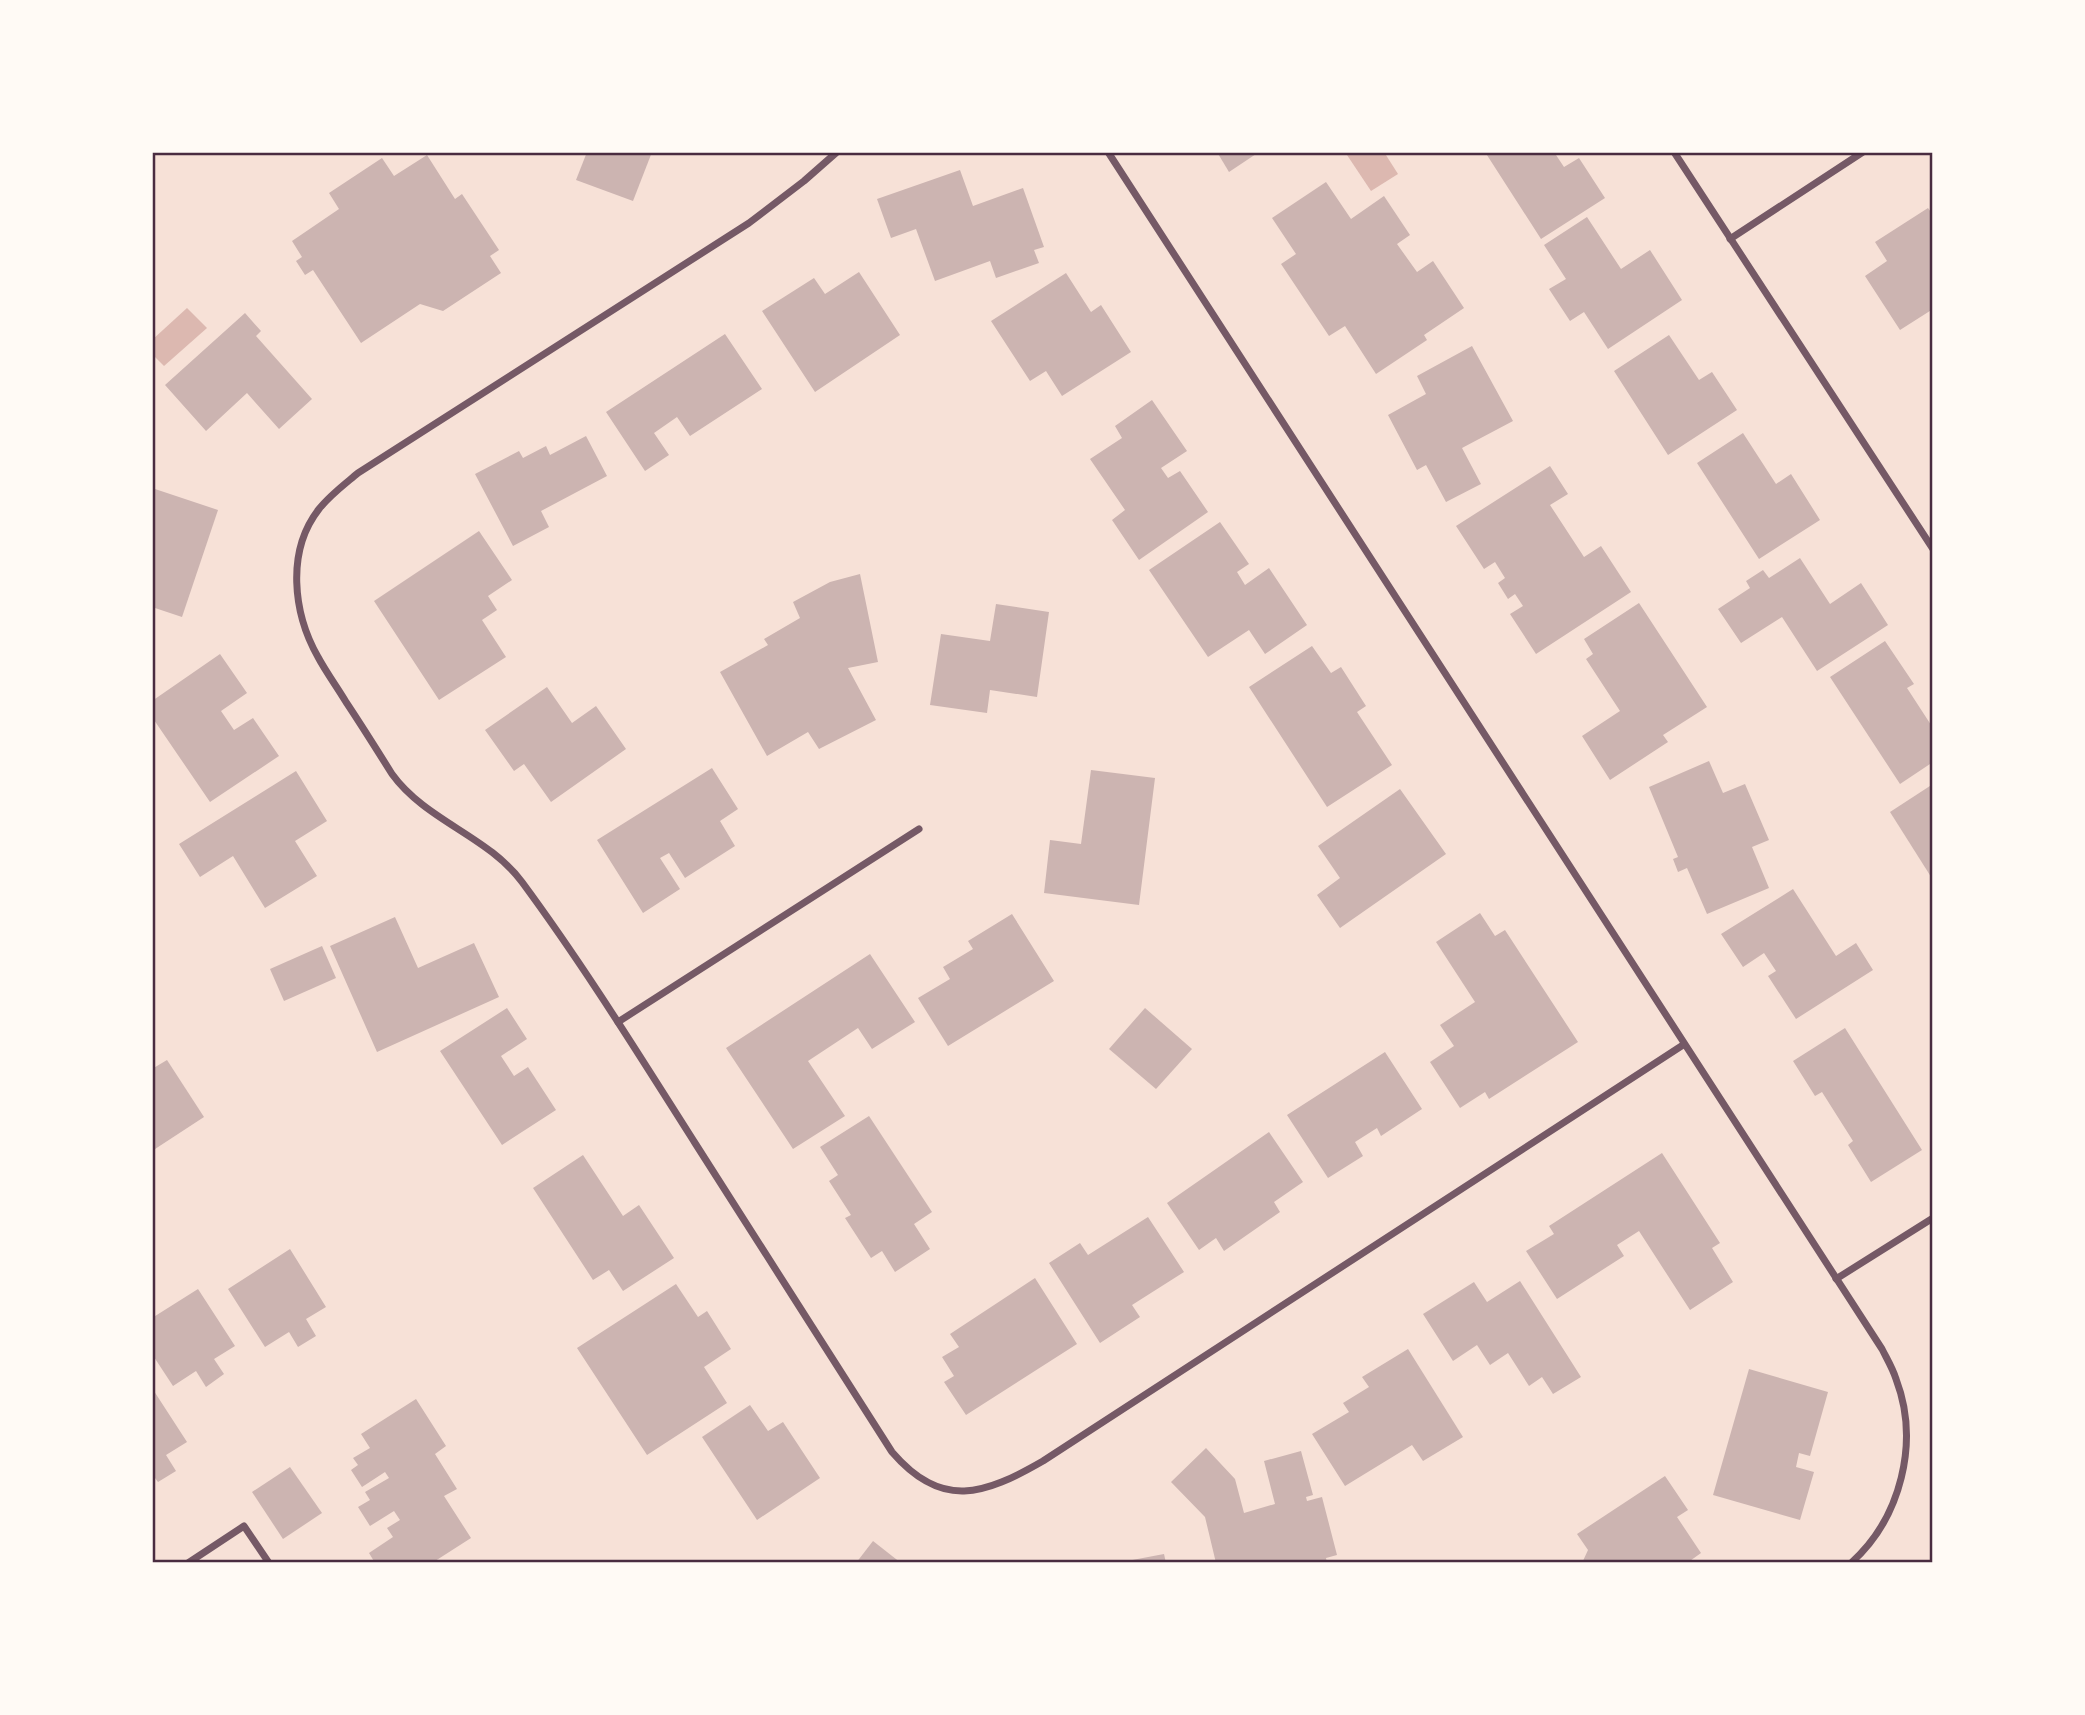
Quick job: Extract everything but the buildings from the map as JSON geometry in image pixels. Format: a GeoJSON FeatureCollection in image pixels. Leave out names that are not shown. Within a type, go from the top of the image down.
{"type":"FeatureCollection","features":[{"type":"Feature","properties":{"kind":"street"},"geometry":{"type":"LineString","coordinates":[[838,152],[749,223],[358,472],[318,511],[305,535],[298,556],[297,582],[299,608],[307,635],[392,774],[402,788],[416,800],[507,864],[523,883],[618,1022],[892,1452],[915,1475],[936,1487],[958,1492],[984,1490],[1010,1480],[1683,1045]]}},
{"type":"Feature","properties":{"kind":"street"},"geometry":{"type":"LineString","coordinates":[[1108,152],[1882,1349],[1896,1379],[1904,1406],[1904,1465],[1899,1489],[1884,1523],[1863,1552],[1851,1563]]}},
{"type":"Feature","properties":{"kind":"street"},"geometry":{"type":"LineString","coordinates":[[1674,152],[1933,549]]}},
{"type":"Feature","properties":{"kind":"street"},"geometry":{"type":"LineString","coordinates":[[1730,239],[1863,152]]}},
{"type":"Feature","properties":{"kind":"street"},"geometry":{"type":"LineString","coordinates":[[618,1022],[919,829]]}},
{"type":"Feature","properties":{"kind":"street"},"geometry":{"type":"LineString","coordinates":[[1836,1279],[1933,1218]]}},
{"type":"Feature","properties":{"kind":"street"},"geometry":{"type":"LineString","coordinates":[[188,1563],[244,1526],[269,1563]]}},
{"type":"Feature","properties":{"kind":"shaded area"},"geometry":{"type":"Polygon","coordinates":[[[1345,152],[1384,152],[1398,174],[1371,191],[1345,152]]]}},
{"type":"Feature","properties":{"kind":"shaded area"},"geometry":{"type":"Polygon","coordinates":[[[187,308],[207,328],[164,366],[152,354],[152,340],[187,308]]]}}]}
